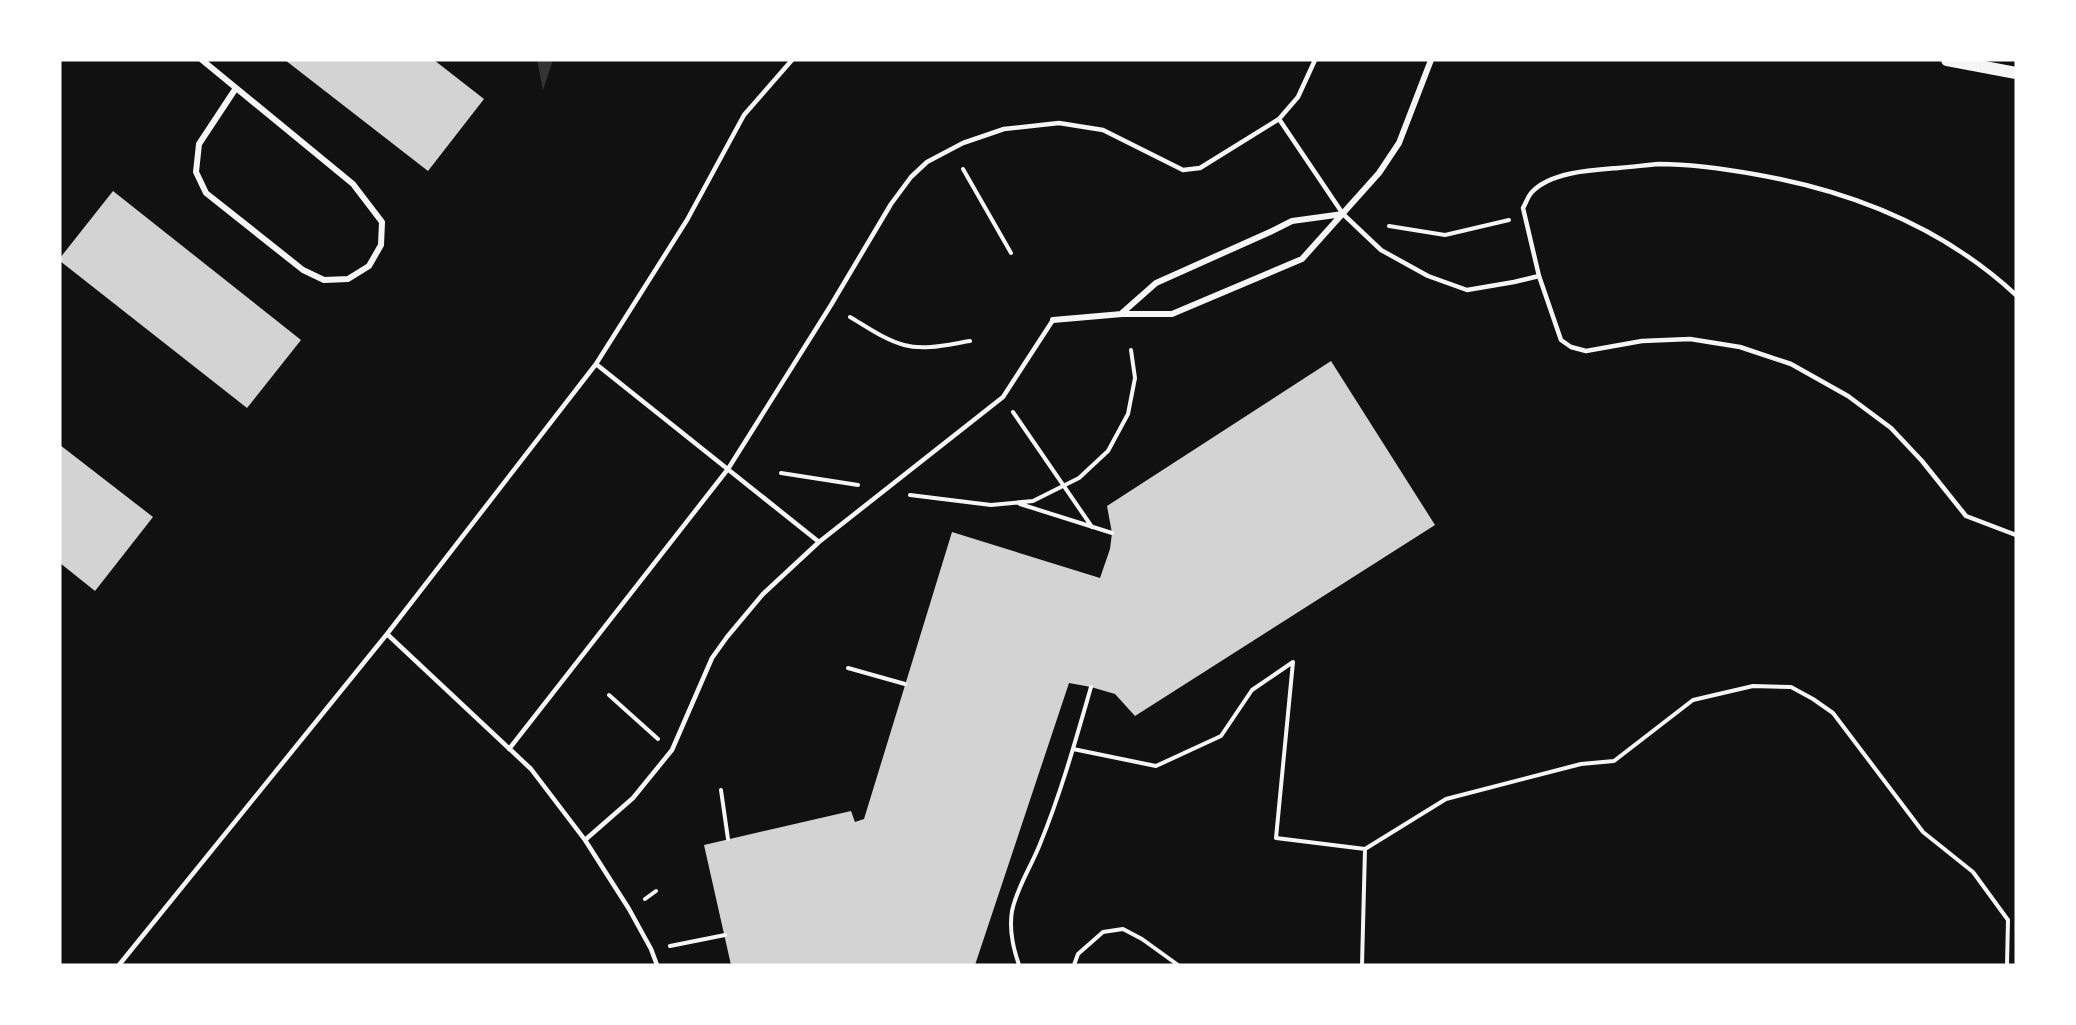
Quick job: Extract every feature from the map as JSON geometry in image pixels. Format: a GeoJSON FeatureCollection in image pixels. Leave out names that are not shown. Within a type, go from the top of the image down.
{"type":"FeatureCollection","features":[{"type":"Feature","properties":{"kind":"main road"},"geometry":{"type":"LineString","coordinates":[[1947,60],[2016,73]]}},
{"type":"Feature","properties":{"kind":"street"},"geometry":{"type":"LineString","coordinates":[[202,60],[353,183],[382,222],[381,245],[369,266],[348,279],[324,280],[303,270],[206,193],[196,172],[199,144],[236,88]]}},
{"type":"Feature","properties":{"kind":"street"},"geometry":{"type":"LineString","coordinates":[[1053,320],[1122,314],[1172,314],[1302,259],[1379,173],[1399,142],[1431,60]]}},
{"type":"Feature","properties":{"kind":"street"},"geometry":{"type":"LineString","coordinates":[[1122,314],[1156,283],[1292,220],[1343,214]]}},
{"type":"Feature","properties":{"kind":"lane"},"geometry":{"type":"LineString","coordinates":[[119,965],[387,634],[597,364],[687,219],[744,116],[792,60]]}},
{"type":"Feature","properties":{"kind":"lane"},"geometry":{"type":"LineString","coordinates":[[509,749],[728,469],[831,305],[891,204],[911,177],[927,162],[963,143],[1005,129],[1059,123],[1103,130],[1183,170],[1200,168],[1279,119],[1298,98],[1315,60]]}},
{"type":"Feature","properties":{"kind":"lane"},"geometry":{"type":"LineString","coordinates":[[1279,119],[1343,214],[1381,250],[1428,276],[1467,290],[1539,276]]}},
{"type":"Feature","properties":{"kind":"lane"},"geometry":{"type":"LineString","coordinates":[[2016,296],[1999,280],[1954,247],[1907,220],[1848,196],[1787,180],[1719,167],[1660,164],[1586,170],[1545,181],[1531,193],[1523,208],[1539,276],[1561,340],[1571,347],[1586,351],[1642,341],[1690,339],[1740,347],[1791,364],[1848,396],[1891,428],[1922,461],[1966,516],[2016,535]]}},
{"type":"Feature","properties":{"kind":"lane"},"geometry":{"type":"LineString","coordinates":[[585,840],[633,798],[672,750],[712,658],[764,594],[819,542],[1003,397],[1053,320]]}},
{"type":"Feature","properties":{"kind":"lane"},"geometry":{"type":"LineString","coordinates":[[597,364],[819,542]]}},
{"type":"Feature","properties":{"kind":"lane"},"geometry":{"type":"LineString","coordinates":[[387,634],[531,769],[585,840],[629,909],[657,965]]}},
{"type":"Feature","properties":{"kind":"path"},"geometry":{"type":"LineString","coordinates":[[963,169],[1011,253]]}},
{"type":"Feature","properties":{"kind":"path"},"geometry":{"type":"LineString","coordinates":[[1389,226],[1445,235],[1510,220]]}},
{"type":"Feature","properties":{"kind":"path"},"geometry":{"type":"LineString","coordinates":[[850,318],[892,341],[907,346],[933,346],[970,341]]}},
{"type":"Feature","properties":{"kind":"path"},"geometry":{"type":"LineString","coordinates":[[909,495],[992,505],[1033,501],[1079,478],[1108,451],[1128,414],[1136,378],[1131,350]]}},
{"type":"Feature","properties":{"kind":"path"},"geometry":{"type":"LineString","coordinates":[[1011,409],[1092,527]]}},
{"type":"Feature","properties":{"kind":"path"},"geometry":{"type":"LineString","coordinates":[[781,474],[858,485]]}},
{"type":"Feature","properties":{"kind":"path"},"geometry":{"type":"LineString","coordinates":[[1017,502],[1112,533]]}},
{"type":"Feature","properties":{"kind":"path"},"geometry":{"type":"LineString","coordinates":[[1073,749],[1156,766],[1221,736],[1252,690],[1293,662],[1276,838],[1365,849],[1446,799],[1581,764],[1614,761],[1693,700],[1753,686],[1791,687],[1833,713],[1923,832],[1972,872],[2008,920],[2007,965]]}},
{"type":"Feature","properties":{"kind":"path"},"geometry":{"type":"LineString","coordinates":[[848,668],[905,684]]}},
{"type":"Feature","properties":{"kind":"path"},"geometry":{"type":"LineString","coordinates":[[1019,965],[1012,948],[1012,913],[1022,881],[1040,845],[1073,749],[1090,687]]}},
{"type":"Feature","properties":{"kind":"path"},"geometry":{"type":"LineString","coordinates":[[609,695],[659,740]]}},
{"type":"Feature","properties":{"kind":"path"},"geometry":{"type":"LineString","coordinates":[[721,789],[728,839]]}},
{"type":"Feature","properties":{"kind":"path"},"geometry":{"type":"LineString","coordinates":[[1362,965],[1365,849]]}},
{"type":"Feature","properties":{"kind":"path"},"geometry":{"type":"LineString","coordinates":[[642,901],[656,891]]}},
{"type":"Feature","properties":{"kind":"path"},"geometry":{"type":"LineString","coordinates":[[1074,965],[1078,954],[1103,932],[1123,930],[1142,939],[1178,965]]}},
{"type":"Feature","properties":{"kind":"path"},"geometry":{"type":"LineString","coordinates":[[666,946],[725,935]]}},
{"type":"Feature","properties":{"kind":"shaded area"},"geometry":{"type":"Polygon","coordinates":[[[537,60],[553,60],[543,90],[537,60]]]}},
{"type":"Feature","properties":{"kind":"building"},"geometry":{"type":"Polygon","coordinates":[[[285,60],[434,60],[484,99],[428,171],[285,60]]]}},
{"type":"Feature","properties":{"kind":"building"},"geometry":{"type":"Polygon","coordinates":[[[113,191],[301,340],[247,408],[60,261],[60,258],[113,191]]]}},
{"type":"Feature","properties":{"kind":"building"},"geometry":{"type":"Polygon","coordinates":[[[1331,361],[1435,525],[1135,716],[1115,694],[1069,683],[975,965],[731,965],[704,845],[851,811],[855,822],[864,819],[952,532],[1100,578],[1110,549],[1112,533],[1107,506],[1331,361]]]}},
{"type":"Feature","properties":{"kind":"building"},"geometry":{"type":"Polygon","coordinates":[[[60,445],[153,517],[95,591],[60,563],[60,445]]]}}]}
